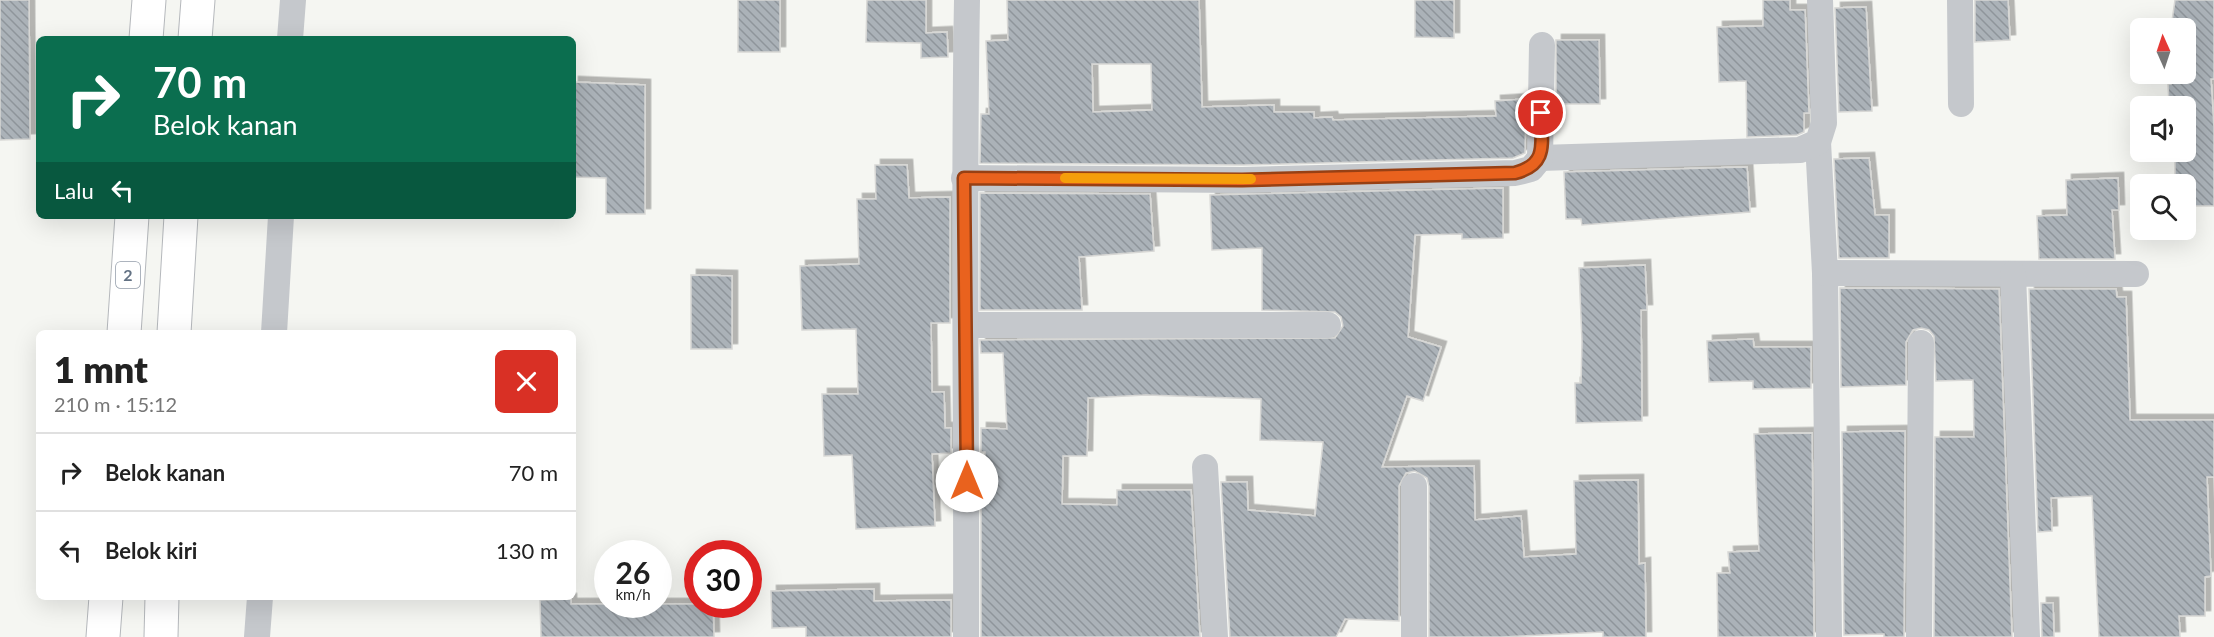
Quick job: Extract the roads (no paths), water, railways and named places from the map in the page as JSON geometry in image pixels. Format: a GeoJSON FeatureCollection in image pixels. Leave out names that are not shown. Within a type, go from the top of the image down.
{"type":"FeatureCollection","features":[{"type":"Feature","properties":{"kind":"highway"},"geometry":{"type":"LineString","coordinates":[[146,36],[149,0]]}},
{"type":"Feature","properties":{"kind":"highway"},"geometry":{"type":"LineString","coordinates":[[195,36],[198,0]]}},
{"type":"Feature","properties":{"kind":"highway","name":"2"},"geometry":{"type":"LineString","coordinates":[[124,330],[132,219]]}},
{"type":"Feature","properties":{"kind":"highway"},"geometry":{"type":"LineString","coordinates":[[174,330],[181,219]]}},
{"type":"Feature","properties":{"kind":"highway"},"geometry":{"type":"LineString","coordinates":[[104,634],[106,600]]}},
{"type":"Feature","properties":{"kind":"highway"},"geometry":{"type":"LineString","coordinates":[[161,633],[162,600]]}},
{"type":"Feature","properties":{"kind":"street"},"geometry":{"type":"LineString","coordinates":[[290,36],[292,0]]}},
{"type":"Feature","properties":{"kind":"street"},"geometry":{"type":"LineString","coordinates":[[966,0],[964,178],[967,325],[966,637]]}},
{"type":"Feature","properties":{"kind":"street"},"geometry":{"type":"LineString","coordinates":[[1820,0],[1824,123],[1818,142],[1826,273],[1829,637]]}},
{"type":"Feature","properties":{"kind":"street"},"geometry":{"type":"LineString","coordinates":[[1960,0],[1961,104]]}},
{"type":"Feature","properties":{"kind":"street"},"geometry":{"type":"LineString","coordinates":[[964,178],[1242,180],[1515,173],[1531,169],[1540,158],[1542,45]]}},
{"type":"Feature","properties":{"kind":"street"},"geometry":{"type":"LineString","coordinates":[[1540,158],[1800,150],[1818,142]]}},
{"type":"Feature","properties":{"kind":"street"},"geometry":{"type":"LineString","coordinates":[[274,330],[281,219]]}},
{"type":"Feature","properties":{"kind":"street"},"geometry":{"type":"LineString","coordinates":[[1826,273],[2136,274]]}},
{"type":"Feature","properties":{"kind":"street"},"geometry":{"type":"LineString","coordinates":[[2013,274],[2027,637]]}},
{"type":"Feature","properties":{"kind":"street"},"geometry":{"type":"LineString","coordinates":[[967,325],[1328,325]]}},
{"type":"Feature","properties":{"kind":"street"},"geometry":{"type":"LineString","coordinates":[[1919,637],[1921,343]]}},
{"type":"Feature","properties":{"kind":"street"},"geometry":{"type":"LineString","coordinates":[[1205,467],[1215,637]]}},
{"type":"Feature","properties":{"kind":"street"},"geometry":{"type":"LineString","coordinates":[[1414,486],[1414,637]]}},
{"type":"Feature","properties":{"kind":"street"},"geometry":{"type":"LineString","coordinates":[[257,637],[260,600]]}}]}
